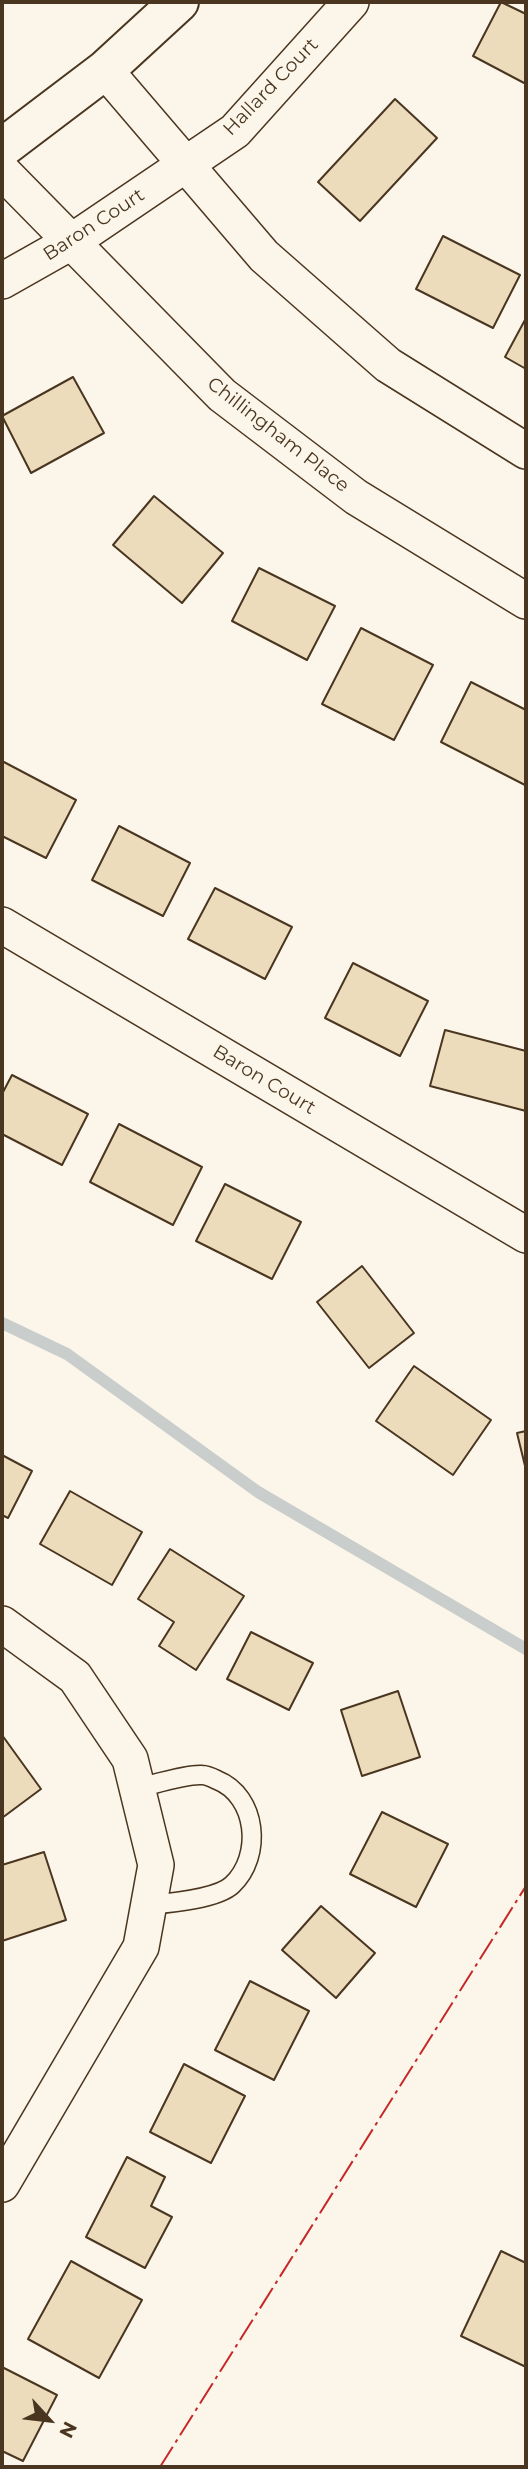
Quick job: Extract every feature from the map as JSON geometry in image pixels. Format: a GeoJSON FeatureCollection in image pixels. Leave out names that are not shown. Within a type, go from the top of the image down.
{"type":"FeatureCollection","features":[{"type":"Feature","properties":{"kind":"street"},"geometry":{"type":"LineString","coordinates":[[2,148],[105,71],[179,2]]}},
{"type":"Feature","properties":{"kind":"street","name":"Hallard Court"},"geometry":{"type":"LineString","coordinates":[[185,165],[235,131],[351,2]]}},
{"type":"Feature","properties":{"kind":"street"},"geometry":{"type":"LineString","coordinates":[[105,71],[264,256],[388,365],[526,451]]}},
{"type":"Feature","properties":{"kind":"street","name":"Baron Court"},"geometry":{"type":"LineString","coordinates":[[2,281],[71,242],[185,165]]}},
{"type":"Feature","properties":{"kind":"street","name":"Chillingham Place"},"geometry":{"type":"LineString","coordinates":[[2,171],[222,395],[356,497],[526,601]]}},
{"type":"Feature","properties":{"kind":"street","name":"Baron Court"},"geometry":{"type":"LineString","coordinates":[[2,925],[526,1235]]}},
{"type":"Feature","properties":{"kind":"street"},"geometry":{"type":"LineString","coordinates":[[2,1624],[75,1678],[130,1759],[156,1865],[141,1947],[2,2184]]}},
{"type":"Feature","properties":{"kind":"lane"},"geometry":{"type":"LineString","coordinates":[[138,1787],[203,1775],[230,1785],[247,1805],[253,1840],[247,1864],[231,1886],[195,1900],[149,1905]]}},
{"type":"Feature","properties":{"kind":"building"},"geometry":{"type":"Polygon","coordinates":[[[501,2],[526,14],[526,84],[473,56],[501,2]]]}},
{"type":"Feature","properties":{"kind":"building"},"geometry":{"type":"Polygon","coordinates":[[[395,99],[437,138],[360,221],[318,182],[395,99]]]}},
{"type":"Feature","properties":{"kind":"building"},"geometry":{"type":"Polygon","coordinates":[[[443,236],[520,275],[493,328],[416,289],[443,236]]]}},
{"type":"Feature","properties":{"kind":"building"},"geometry":{"type":"Polygon","coordinates":[[[526,318],[526,369],[505,357],[526,318]]]}},
{"type":"Feature","properties":{"kind":"building"},"geometry":{"type":"Polygon","coordinates":[[[73,377],[104,433],[31,473],[2,416],[73,377]]]}},
{"type":"Feature","properties":{"kind":"building"},"geometry":{"type":"Polygon","coordinates":[[[154,496],[223,553],[182,603],[113,545],[154,496]]]}},
{"type":"Feature","properties":{"kind":"building"},"geometry":{"type":"Polygon","coordinates":[[[259,568],[335,606],[307,660],[232,621],[259,568]]]}},
{"type":"Feature","properties":{"kind":"building"},"geometry":{"type":"Polygon","coordinates":[[[361,628],[433,665],[394,740],[322,704],[361,628]]]}},
{"type":"Feature","properties":{"kind":"building"},"geometry":{"type":"Polygon","coordinates":[[[471,682],[526,710],[525,785],[441,742],[471,682]]]}},
{"type":"Feature","properties":{"kind":"building"},"geometry":{"type":"Polygon","coordinates":[[[2,761],[76,800],[46,858],[2,836],[2,761]]]}},
{"type":"Feature","properties":{"kind":"building"},"geometry":{"type":"Polygon","coordinates":[[[119,826],[190,863],[163,916],[92,880],[119,826]]]}},
{"type":"Feature","properties":{"kind":"building"},"geometry":{"type":"Polygon","coordinates":[[[215,888],[292,927],[265,979],[188,939],[215,888]]]}},
{"type":"Feature","properties":{"kind":"building"},"geometry":{"type":"Polygon","coordinates":[[[353,963],[428,1001],[400,1056],[325,1018],[353,963]]]}},
{"type":"Feature","properties":{"kind":"building"},"geometry":{"type":"Polygon","coordinates":[[[445,1030],[526,1051],[526,1111],[430,1086],[445,1030]]]}},
{"type":"Feature","properties":{"kind":"building"},"geometry":{"type":"Polygon","coordinates":[[[12,1075],[88,1114],[62,1165],[2,1134],[2,1094],[12,1075]]]}},
{"type":"Feature","properties":{"kind":"building"},"geometry":{"type":"Polygon","coordinates":[[[119,1124],[202,1167],[173,1225],[90,1182],[119,1124]]]}},
{"type":"Feature","properties":{"kind":"building"},"geometry":{"type":"Polygon","coordinates":[[[225,1184],[301,1222],[272,1279],[196,1241],[225,1184]]]}},
{"type":"Feature","properties":{"kind":"building"},"geometry":{"type":"Polygon","coordinates":[[[362,1266],[414,1333],[369,1368],[317,1302],[362,1266]]]}},
{"type":"Feature","properties":{"kind":"building"},"geometry":{"type":"Polygon","coordinates":[[[414,1366],[491,1420],[453,1475],[376,1421],[414,1366]]]}},
{"type":"Feature","properties":{"kind":"building"},"geometry":{"type":"Polygon","coordinates":[[[526,1431],[526,1470],[517,1433],[526,1431]]]}},
{"type":"Feature","properties":{"kind":"building"},"geometry":{"type":"Polygon","coordinates":[[[2,1455],[32,1471],[8,1518],[2,1515],[2,1455]]]}},
{"type":"Feature","properties":{"kind":"building"},"geometry":{"type":"Polygon","coordinates":[[[70,1491],[142,1532],[112,1585],[40,1544],[70,1491]]]}},
{"type":"Feature","properties":{"kind":"building"},"geometry":{"type":"Polygon","coordinates":[[[170,1549],[244,1596],[196,1670],[159,1646],[174,1622],[138,1599],[170,1549]]]}},
{"type":"Feature","properties":{"kind":"building"},"geometry":{"type":"Polygon","coordinates":[[[251,1632],[313,1663],[289,1710],[227,1679],[251,1632]]]}},
{"type":"Feature","properties":{"kind":"building"},"geometry":{"type":"Polygon","coordinates":[[[398,1691],[420,1757],[362,1776],[341,1710],[398,1691]]]}},
{"type":"Feature","properties":{"kind":"building"},"geometry":{"type":"Polygon","coordinates":[[[2,1735],[41,1789],[2,1818],[2,1735]]]}},
{"type":"Feature","properties":{"kind":"building"},"geometry":{"type":"Polygon","coordinates":[[[382,1812],[448,1844],[416,1907],[350,1874],[382,1812]]]}},
{"type":"Feature","properties":{"kind":"building"},"geometry":{"type":"Polygon","coordinates":[[[44,1852],[66,1920],[2,1941],[2,1865],[44,1852]]]}},
{"type":"Feature","properties":{"kind":"building"},"geometry":{"type":"Polygon","coordinates":[[[321,1906],[375,1953],[336,1998],[282,1950],[321,1906]]]}},
{"type":"Feature","properties":{"kind":"building"},"geometry":{"type":"Polygon","coordinates":[[[250,1981],[309,2011],[274,2080],[215,2050],[250,1981]]]}},
{"type":"Feature","properties":{"kind":"building"},"geometry":{"type":"Polygon","coordinates":[[[184,2064],[245,2096],[211,2163],[150,2132],[184,2064]]]}},
{"type":"Feature","properties":{"kind":"building"},"geometry":{"type":"Polygon","coordinates":[[[127,2157],[165,2177],[151,2206],[172,2217],[145,2268],[86,2237],[127,2157]]]}},
{"type":"Feature","properties":{"kind":"building"},"geometry":{"type":"Polygon","coordinates":[[[501,2251],[526,2263],[526,2367],[461,2336],[501,2251]]]}},
{"type":"Feature","properties":{"kind":"building"},"geometry":{"type":"Polygon","coordinates":[[[71,2261],[142,2300],[99,2378],[28,2339],[71,2261]]]}},
{"type":"Feature","properties":{"kind":"building"},"geometry":{"type":"Polygon","coordinates":[[[2,2367],[57,2395],[23,2461],[2,2451],[2,2367]]]}},
{"type":"Feature","properties":{"kind":"waterway"},"geometry":{"type":"LineString","coordinates":[[2,1323],[67,1354],[258,1492],[526,1649]]}},
{"type":"Feature","properties":{"kind":"power"},"geometry":{"type":"LineString","coordinates":[[160,2467],[526,1886]]}}]}
